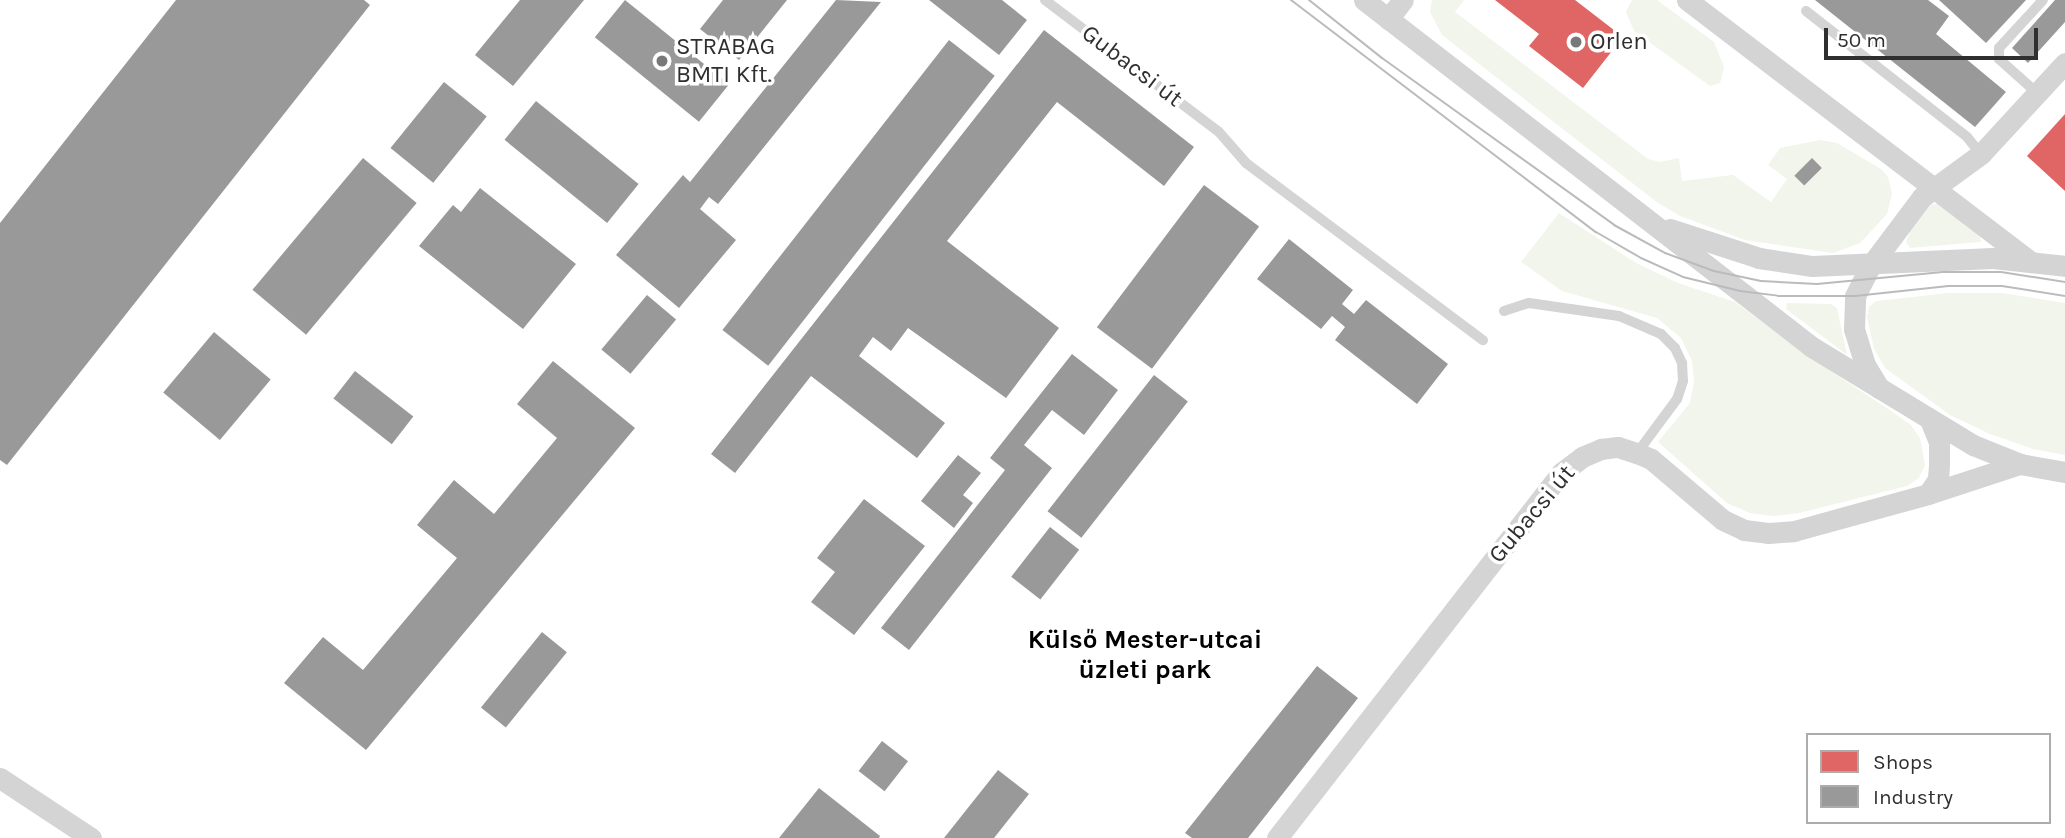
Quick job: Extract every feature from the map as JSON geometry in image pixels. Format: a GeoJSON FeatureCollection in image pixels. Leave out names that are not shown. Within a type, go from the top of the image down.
{"type":"FeatureCollection","features":[{"type":"Feature","properties":{"kind":"street","name":"Gubacsi út"},"geometry":{"type":"LineString","coordinates":[[1364,0],[1812,347],[1931,422],[1973,445],[2020,464],[2065,472]]}},
{"type":"Feature","properties":{"kind":"street"},"geometry":{"type":"LineString","coordinates":[[1388,19],[1403,0]]}},
{"type":"Feature","properties":{"kind":"street","name":"Gubacsi út"},"geometry":{"type":"LineString","coordinates":[[1687,0],[2030,261]]}},
{"type":"Feature","properties":{"kind":"street"},"geometry":{"type":"LineString","coordinates":[[1934,186],[1981,154],[2065,63]]}},
{"type":"Feature","properties":{"kind":"street","name":"Gubacsi út"},"geometry":{"type":"LineString","coordinates":[[1882,392],[1864,365],[1854,329],[1855,296],[1871,265],[1934,186]]}},
{"type":"Feature","properties":{"kind":"street","name":"Gubacsi út"},"geometry":{"type":"LineString","coordinates":[[1652,222],[1759,258],[1812,265],[1871,265],[1961,259],[2030,261],[2065,267]]}},
{"type":"Feature","properties":{"kind":"street"},"geometry":{"type":"LineString","coordinates":[[1928,494],[1938,479],[1939,463],[1939,442],[1931,422]]}},
{"type":"Feature","properties":{"kind":"street","name":"Gubacsi út"},"geometry":{"type":"LineString","coordinates":[[1277,838],[1561,473],[1581,457],[1601,449],[1618,447],[1637,453],[1651,459],[1723,520],[1744,530],[1768,534],[1794,531],[1928,494],[2020,464]]}},
{"type":"Feature","properties":{"kind":"street"},"geometry":{"type":"LineString","coordinates":[[0,778],[91,838]]}},
{"type":"Feature","properties":{"kind":"lane","name":"Gubacsi út"},"geometry":{"type":"LineString","coordinates":[[1045,0],[1219,132],[1246,163],[1483,340]]}},
{"type":"Feature","properties":{"kind":"lane"},"geometry":{"type":"LineString","coordinates":[[2037,93],[1999,59],[1999,48],[2043,0]]}},
{"type":"Feature","properties":{"kind":"lane"},"geometry":{"type":"LineString","coordinates":[[1806,12],[1967,137],[1981,154]]}},
{"type":"Feature","properties":{"kind":"lane"},"geometry":{"type":"LineString","coordinates":[[1504,311],[1529,303],[1619,316],[1661,334],[1675,348],[1682,363],[1683,381],[1677,399],[1637,453]]}},
{"type":"Feature","properties":{"kind":"shaded area"},"geometry":{"type":"Polygon","coordinates":[[[1432,0],[1464,0],[1455,12],[1648,159],[1660,162],[1679,158],[1682,181],[1733,175],[1771,202],[1787,179],[1768,165],[1780,148],[1820,140],[1837,143],[1881,169],[1888,177],[1892,194],[1887,214],[1860,243],[1833,253],[1745,240],[1680,216],[1658,203],[1442,35],[1430,12],[1432,0]]]}},
{"type":"Feature","properties":{"kind":"shaded area"},"geometry":{"type":"Polygon","coordinates":[[[1632,0],[1657,0],[1714,42],[1724,67],[1720,83],[1710,86],[1634,31],[1626,12],[1632,0]]]}},
{"type":"Feature","properties":{"kind":"shaded area"},"geometry":{"type":"Polygon","coordinates":[[[1932,204],[1939,204],[1980,236],[1981,242],[1910,248],[1906,242],[1911,230],[1921,214],[1932,204]]]}},
{"type":"Feature","properties":{"kind":"shaded area"},"geometry":{"type":"Polygon","coordinates":[[[1559,213],[1636,263],[1678,283],[1735,302],[1817,362],[1911,425],[1920,438],[1925,465],[1919,478],[1907,486],[1799,513],[1773,516],[1750,513],[1727,503],[1658,442],[1690,403],[1694,382],[1692,361],[1681,338],[1657,318],[1562,291],[1521,262],[1559,213]]]}},
{"type":"Feature","properties":{"kind":"shaded area"},"geometry":{"type":"Polygon","coordinates":[[[1948,293],[2002,293],[2065,303],[2065,455],[2033,449],[1990,434],[1950,415],[1885,368],[1874,349],[1867,317],[1869,307],[1876,301],[1948,293]]]}},
{"type":"Feature","properties":{"kind":"shaded area"},"geometry":{"type":"Polygon","coordinates":[[[1787,303],[1831,304],[1837,308],[1847,355],[1786,309],[1787,303]]]}},
{"type":"Feature","properties":{"kind":"building: Shops","name":"Orlen"},"geometry":{"type":"Polygon","coordinates":[[[1495,0],[1575,0],[1623,37],[1583,88],[1529,46],[1539,34],[1495,0]]]}},
{"type":"Feature","properties":{"kind":"building: Shops"},"geometry":{"type":"Polygon","coordinates":[[[2065,114],[2065,191],[2027,156],[2065,114]]]}},
{"type":"Feature","properties":{"kind":"building: Industry"},"geometry":{"type":"Polygon","coordinates":[[[176,0],[364,0],[370,5],[7,465],[0,460],[0,223],[176,0]]]}},
{"type":"Feature","properties":{"kind":"building: Industry"},"geometry":{"type":"Polygon","coordinates":[[[520,0],[584,0],[513,86],[475,55],[520,0]]]}},
{"type":"Feature","properties":{"kind":"building: Industry","name":"STRABAG BMTI Kft."},"geometry":{"type":"Polygon","coordinates":[[[625,0],[729,84],[699,122],[595,37],[625,0]]]}},
{"type":"Feature","properties":{"kind":"building: Industry"},"geometry":{"type":"Polygon","coordinates":[[[723,0],[787,0],[739,60],[700,29],[723,0]]]}},
{"type":"Feature","properties":{"kind":"building: Industry"},"geometry":{"type":"Polygon","coordinates":[[[836,0],[881,2],[718,204],[709,197],[700,209],[736,240],[679,308],[616,255],[683,175],[690,182],[836,0]]]}},
{"type":"Feature","properties":{"kind":"building: Industry"},"geometry":{"type":"Polygon","coordinates":[[[929,0],[1002,0],[1027,20],[999,55],[929,0]]]}},
{"type":"Feature","properties":{"kind":"building: Industry"},"geometry":{"type":"Polygon","coordinates":[[[1815,0],[1928,0],[1949,16],[1936,34],[2006,92],[1975,127],[1815,0]]]}},
{"type":"Feature","properties":{"kind":"building: Industry"},"geometry":{"type":"Polygon","coordinates":[[[1939,0],[2026,0],[1986,43],[1939,0]]]}},
{"type":"Feature","properties":{"kind":"building: Industry"},"geometry":{"type":"Polygon","coordinates":[[[2055,0],[2065,0],[2065,22],[2028,63],[2012,48],[2055,0]]]}},
{"type":"Feature","properties":{"kind":"building: Industry"},"geometry":{"type":"Polygon","coordinates":[[[1044,30],[1194,147],[1164,186],[1057,102],[947,241],[1059,328],[1006,398],[908,328],[891,351],[873,337],[859,356],[945,423],[917,458],[811,376],[735,473],[711,454],[1044,30]]]}},
{"type":"Feature","properties":{"kind":"building: Industry"},"geometry":{"type":"Polygon","coordinates":[[[949,40],[995,76],[768,366],[722,330],[949,40]]]}},
{"type":"Feature","properties":{"kind":"building: Industry"},"geometry":{"type":"Polygon","coordinates":[[[444,82],[487,117],[433,183],[391,148],[444,82]]]}},
{"type":"Feature","properties":{"kind":"building: Industry"},"geometry":{"type":"Polygon","coordinates":[[[536,101],[639,184],[607,223],[505,140],[536,101]]]}},
{"type":"Feature","properties":{"kind":"building: Industry"},"geometry":{"type":"Polygon","coordinates":[[[363,158],[417,203],[306,335],[252,290],[363,158]]]}},
{"type":"Feature","properties":{"kind":"building: Industry"},"geometry":{"type":"Polygon","coordinates":[[[1812,158],[1822,168],[1804,186],[1794,176],[1812,158]]]}},
{"type":"Feature","properties":{"kind":"building: Industry"},"geometry":{"type":"Polygon","coordinates":[[[1204,185],[1259,227],[1152,369],[1097,327],[1204,185]]]}},
{"type":"Feature","properties":{"kind":"building: Industry"},"geometry":{"type":"Polygon","coordinates":[[[480,188],[576,264],[523,329],[419,246],[453,205],[461,212],[480,188]]]}},
{"type":"Feature","properties":{"kind":"building: Industry"},"geometry":{"type":"Polygon","coordinates":[[[1289,239],[1353,290],[1342,304],[1354,314],[1366,300],[1448,364],[1417,404],[1335,340],[1345,327],[1332,316],[1321,329],[1257,279],[1289,239]]]}},
{"type":"Feature","properties":{"kind":"building: Industry"},"geometry":{"type":"Polygon","coordinates":[[[647,295],[676,319],[630,374],[601,349],[647,295]]]}},
{"type":"Feature","properties":{"kind":"building: Industry"},"geometry":{"type":"Polygon","coordinates":[[[214,332],[271,380],[220,440],[163,393],[214,332]]]}},
{"type":"Feature","properties":{"kind":"building: Industry"},"geometry":{"type":"Polygon","coordinates":[[[1072,354],[1118,390],[1084,435],[1052,410],[1024,445],[1052,468],[909,650],[881,628],[1005,470],[990,458],[1072,354]]]}},
{"type":"Feature","properties":{"kind":"building: Industry"},"geometry":{"type":"Polygon","coordinates":[[[553,361],[635,428],[366,750],[284,683],[323,637],[363,670],[457,558],[417,525],[454,480],[494,514],[557,438],[517,404],[553,361]]]}},
{"type":"Feature","properties":{"kind":"building: Industry"},"geometry":{"type":"Polygon","coordinates":[[[355,371],[413,417],[392,444],[333,399],[355,371]]]}},
{"type":"Feature","properties":{"kind":"building: Industry"},"geometry":{"type":"Polygon","coordinates":[[[1154,375],[1188,401],[1081,538],[1047,511],[1154,375]]]}},
{"type":"Feature","properties":{"kind":"building: Industry"},"geometry":{"type":"Polygon","coordinates":[[[958,455],[981,473],[963,495],[973,503],[954,528],[921,501],[958,455]]]}},
{"type":"Feature","properties":{"kind":"building: Industry"},"geometry":{"type":"Polygon","coordinates":[[[864,499],[925,546],[854,635],[811,602],[835,572],[817,558],[864,499]]]}},
{"type":"Feature","properties":{"kind":"building: Industry"},"geometry":{"type":"Polygon","coordinates":[[[1050,527],[1079,550],[1040,599],[1011,577],[1050,527]]]}},
{"type":"Feature","properties":{"kind":"building: Industry"},"geometry":{"type":"Polygon","coordinates":[[[542,632],[567,652],[506,728],[481,707],[542,632]]]}},
{"type":"Feature","properties":{"kind":"building: Industry"},"geometry":{"type":"Polygon","coordinates":[[[1317,666],[1358,698],[1248,838],[1192,838],[1185,833],[1317,666]]]}},
{"type":"Feature","properties":{"kind":"building: Industry"},"geometry":{"type":"Polygon","coordinates":[[[882,741],[908,761],[885,791],[859,771],[882,741]]]}},
{"type":"Feature","properties":{"kind":"building: Industry"},"geometry":{"type":"Polygon","coordinates":[[[998,770],[1029,794],[994,838],[944,838],[998,770]]]}},
{"type":"Feature","properties":{"kind":"building: Industry"},"geometry":{"type":"Polygon","coordinates":[[[819,788],[880,836],[879,838],[779,838],[819,788]]]}},
{"type":"Feature","properties":{"kind":"tram line"},"geometry":{"type":"LineString","coordinates":[[1291,0],[1596,232],[1641,258],[1683,277],[1740,291],[1778,296],[1855,296],[1948,286],[2002,286],[2065,296]]}},
{"type":"Feature","properties":{"kind":"tram line"},"geometry":{"type":"LineString","coordinates":[[1309,0],[1382,58],[1614,225],[1665,253],[1714,271],[1761,281],[1817,284],[1945,272],[2001,272],[2065,282]]}},
{"type":"Feature","properties":{"kind":"place","name":"Orlen"},"geometry":{"type":"Point","coordinates":[1576,42]}},
{"type":"Feature","properties":{"kind":"place","name":"STRABAG BMTI Kft."},"geometry":{"type":"Point","coordinates":[662,61]}},
{"type":"Feature","properties":{"kind":"district","name":"Külső Mester-utcai üzleti park"},"geometry":{"type":"Point","coordinates":[1145,655]}}]}
